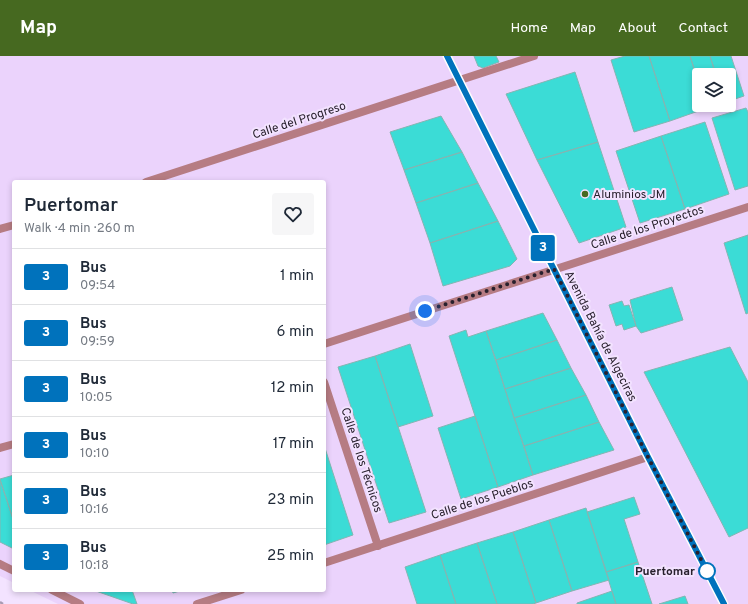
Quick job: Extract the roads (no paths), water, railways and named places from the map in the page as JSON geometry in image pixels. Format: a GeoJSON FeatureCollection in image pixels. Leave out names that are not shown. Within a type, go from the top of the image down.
{"type":"FeatureCollection","features":[{"type":"Feature","properties":{"kind":"street","name":"Avenida Bahía de Algeciras"},"geometry":{"type":"LineString","coordinates":[[447,56],[648,457],[724,604]]}},
{"type":"Feature","properties":{"kind":"street","name":"Calle del Progreso"},"geometry":{"type":"LineString","coordinates":[[152,180],[534,56]]}},
{"type":"Feature","properties":{"kind":"street","name":"Calle de los Proyectos"},"geometry":{"type":"LineString","coordinates":[[326,343],[748,207]]}},
{"type":"Feature","properties":{"kind":"street"},"geometry":{"type":"LineString","coordinates":[[0,229],[12,226]]}},
{"type":"Feature","properties":{"kind":"street","name":"Calle de los Técnicos"},"geometry":{"type":"LineString","coordinates":[[326,388],[378,546]]}},
{"type":"Feature","properties":{"kind":"street"},"geometry":{"type":"LineString","coordinates":[[0,448],[12,445]]}},
{"type":"Feature","properties":{"kind":"street","name":"Calle de los Pueblos"},"geometry":{"type":"LineString","coordinates":[[326,562],[648,457]]}},
{"type":"Feature","properties":{"kind":"street"},"geometry":{"type":"LineString","coordinates":[[0,564],[12,570]]}},
{"type":"Feature","properties":{"kind":"street"},"geometry":{"type":"LineString","coordinates":[[56,592],[80,604]]}},
{"type":"Feature","properties":{"kind":"street"},"geometry":{"type":"LineString","coordinates":[[198,604],[235,592]]}},
{"type":"Feature","properties":{"kind":"place","name":"Aluminios JM"},"geometry":{"type":"Point","coordinates":[585,194]}},
{"type":"Feature","properties":{"kind":"place","name":"Puertomar"},"geometry":{"type":"Point","coordinates":[707,571]}}]}
